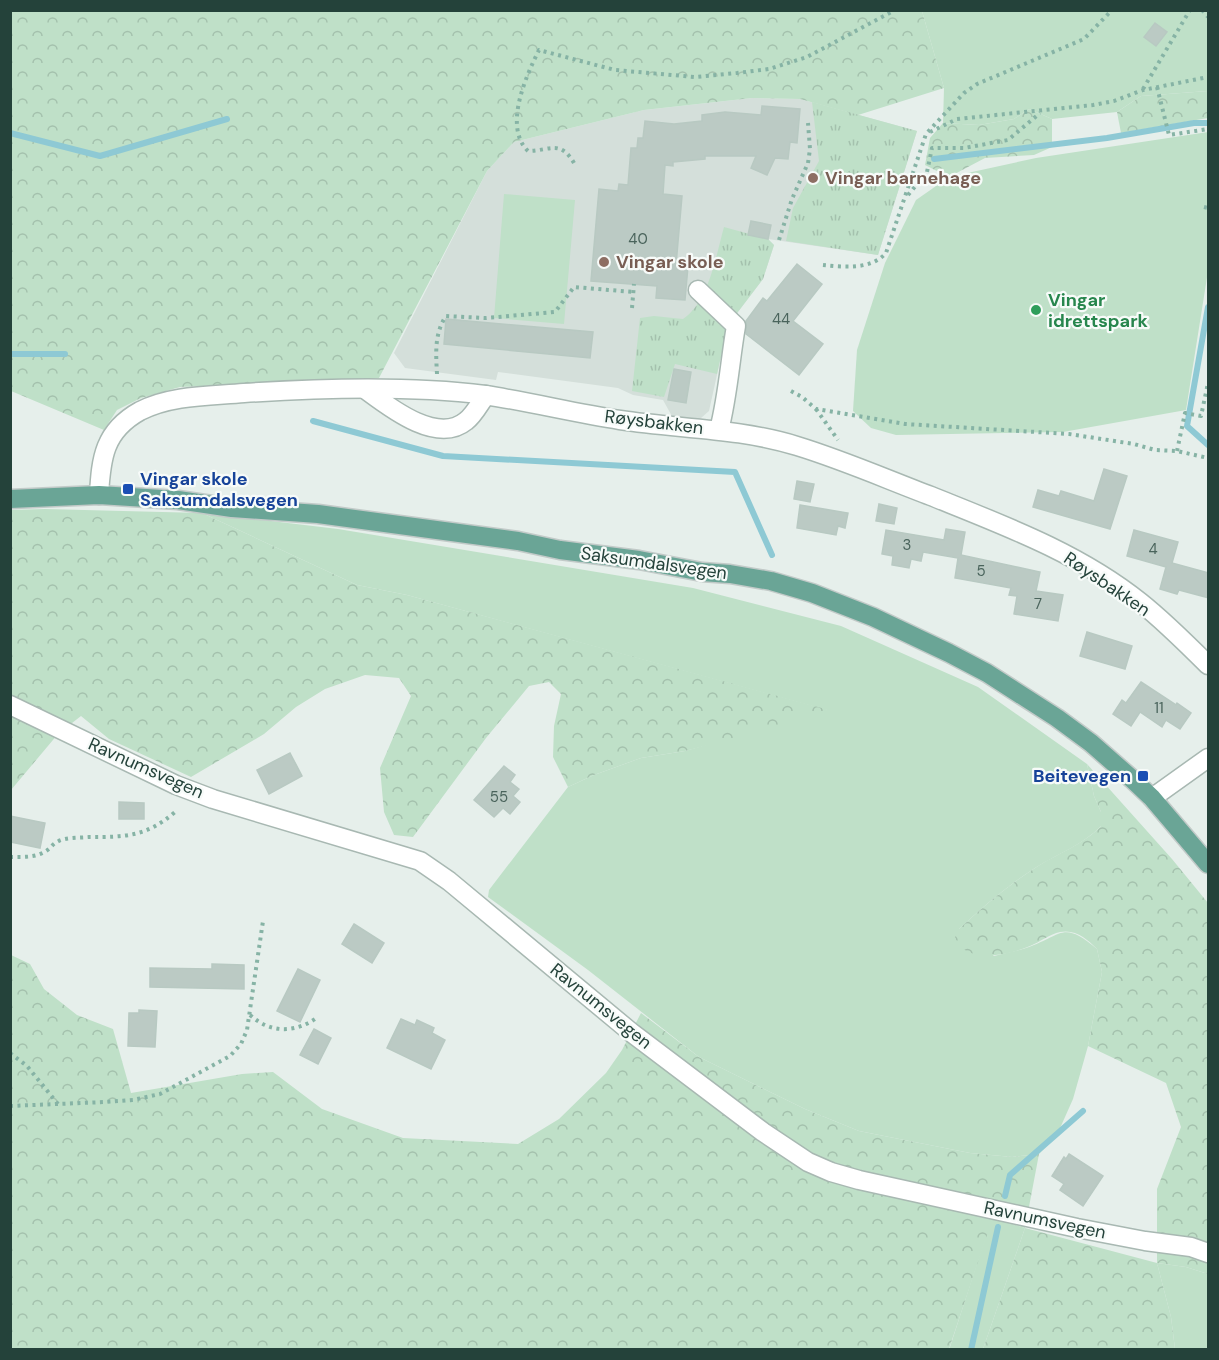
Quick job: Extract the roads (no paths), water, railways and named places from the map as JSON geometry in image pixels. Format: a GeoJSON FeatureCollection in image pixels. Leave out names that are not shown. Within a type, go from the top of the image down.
{"type":"FeatureCollection","features":[{"type":"Feature","properties":{"kind":"main road","name":"Saksumdalsvegen"},"geometry":{"type":"LineString","coordinates":[[10,499],[99,495],[318,514],[518,541],[560,550],[639,560],[702,573],[730,574],[771,581],[812,593],[873,617],[987,673],[1024,695],[1091,743],[1152,798],[1209,864]]}},
{"type":"Feature","properties":{"kind":"street"},"geometry":{"type":"LineString","coordinates":[[698,290],[736,326],[728,371],[725,407],[719,430]]}},
{"type":"Feature","properties":{"kind":"street","name":"Røysbakken"},"geometry":{"type":"LineString","coordinates":[[99,495],[100,460],[110,439],[123,424],[140,411],[197,397],[295,390],[438,391],[486,395],[622,420],[746,434],[796,446],[857,466],[981,515],[1053,548],[1100,575],[1140,602],[1209,666]]}},
{"type":"Feature","properties":{"kind":"street"},"geometry":{"type":"LineString","coordinates":[[366,390],[396,412],[417,423],[436,428],[453,428],[466,421],[486,395]]}},
{"type":"Feature","properties":{"kind":"street","name":"Ravnumsvegen"},"geometry":{"type":"LineString","coordinates":[[10,705],[176,785],[213,799],[420,861],[449,881],[632,1033],[763,1132],[816,1166],[859,1179],[1066,1226],[1191,1247],[1209,1253]]}},
{"type":"Feature","properties":{"kind":"street"},"geometry":{"type":"LineString","coordinates":[[1152,798],[1209,758]]}},
{"type":"Feature","properties":{"kind":"waterway"},"geometry":{"type":"LineString","coordinates":[[10,133],[100,156],[227,119]]}},
{"type":"Feature","properties":{"kind":"waterway"},"geometry":{"type":"LineString","coordinates":[[934,159],[1107,138],[1194,123],[1208,123]]}},
{"type":"Feature","properties":{"kind":"waterway"},"geometry":{"type":"LineString","coordinates":[[1208,307],[1187,426],[1208,445]]}},
{"type":"Feature","properties":{"kind":"waterway"},"geometry":{"type":"LineString","coordinates":[[10,354],[65,354]]}},
{"type":"Feature","properties":{"kind":"waterway"},"geometry":{"type":"LineString","coordinates":[[313,421],[443,456],[735,472],[772,555]]}},
{"type":"Feature","properties":{"kind":"waterway"},"geometry":{"type":"LineString","coordinates":[[1005,1196],[1010,1175],[1083,1111]]}},
{"type":"Feature","properties":{"kind":"waterway"},"geometry":{"type":"LineString","coordinates":[[971,1350],[998,1227]]}},
{"type":"Feature","properties":{"kind":"place","name":"Vingar barnehage"},"geometry":{"type":"Point","coordinates":[813,178]}},
{"type":"Feature","properties":{"kind":"place","name":"Vingar skole"},"geometry":{"type":"Point","coordinates":[604,262]}},
{"type":"Feature","properties":{"kind":"place","name":"Vingar idrettspark"},"geometry":{"type":"Point","coordinates":[1036,310]}},
{"type":"Feature","properties":{"kind":"place","name":"Vingar skole Saksumdalsvegen"},"geometry":{"type":"Point","coordinates":[128,489]}},
{"type":"Feature","properties":{"kind":"place","name":"Beitevegen"},"geometry":{"type":"Point","coordinates":[1143,776]}}]}
